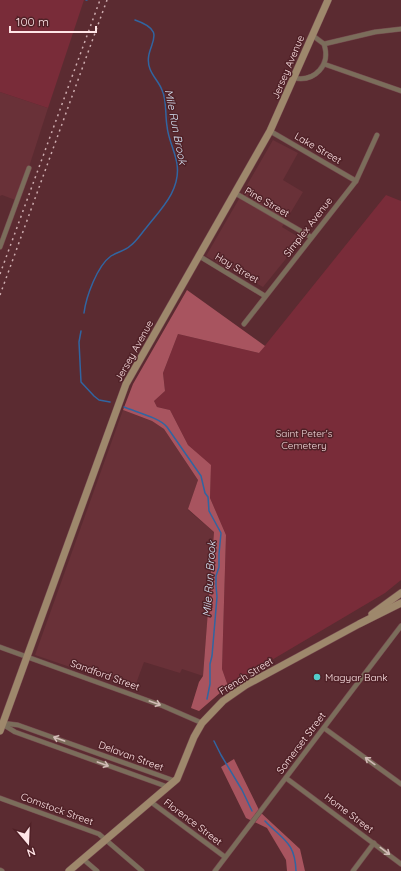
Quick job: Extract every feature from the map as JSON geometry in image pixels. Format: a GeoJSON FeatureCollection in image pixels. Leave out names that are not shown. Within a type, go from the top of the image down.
{"type":"FeatureCollection","features":[{"type":"Feature","properties":{"kind":"street","name":"Jersey Avenue"},"geometry":{"type":"LineString","coordinates":[[1,726],[123,390],[270,131],[328,0]]}},
{"type":"Feature","properties":{"kind":"street"},"geometry":{"type":"LineString","coordinates":[[324,44],[375,32],[401,29]]}},
{"type":"Feature","properties":{"kind":"street"},"geometry":{"type":"LineString","coordinates":[[294,78],[303,79],[313,76],[324,64],[326,55],[324,44],[312,35]]}},
{"type":"Feature","properties":{"kind":"street"},"geometry":{"type":"LineString","coordinates":[[324,64],[401,91]]}},
{"type":"Feature","properties":{"kind":"street","name":"Lake Street"},"geometry":{"type":"LineString","coordinates":[[270,131],[356,180]]}},
{"type":"Feature","properties":{"kind":"street","name":"Simplex Avenue"},"geometry":{"type":"LineString","coordinates":[[244,324],[356,180],[377,135]]}},
{"type":"Feature","properties":{"kind":"street"},"geometry":{"type":"LineString","coordinates":[[0,247],[29,168]]}},
{"type":"Feature","properties":{"kind":"street","name":"Pine Street"},"geometry":{"type":"LineString","coordinates":[[235,194],[311,237]]}},
{"type":"Feature","properties":{"kind":"street","name":"Hay Street"},"geometry":{"type":"LineString","coordinates":[[199,256],[266,296]]}},
{"type":"Feature","properties":{"kind":"street","name":"French Street"},"geometry":{"type":"LineString","coordinates":[[359,624],[401,593]]}},
{"type":"Feature","properties":{"kind":"street","name":"French Street"},"geometry":{"type":"LineString","coordinates":[[69,871],[175,781],[179,776],[194,737],[202,723],[223,701],[246,685],[401,603]]}},
{"type":"Feature","properties":{"kind":"street","name":"Somerset Street"},"geometry":{"type":"LineString","coordinates":[[215,871],[324,728],[399,633],[401,626]]}},
{"type":"Feature","properties":{"kind":"street","name":"Sandford Street"},"geometry":{"type":"LineString","coordinates":[[0,647],[164,706],[202,723]]}},
{"type":"Feature","properties":{"kind":"street","name":"Delavan Street"},"geometry":{"type":"LineString","coordinates":[[1,726],[18,725],[175,781]]}},
{"type":"Feature","properties":{"kind":"street","name":"Delavan Street"},"geometry":{"type":"LineString","coordinates":[[1,726],[168,788]]}},
{"type":"Feature","properties":{"kind":"street"},"geometry":{"type":"LineString","coordinates":[[324,728],[401,784]]}},
{"type":"Feature","properties":{"kind":"street"},"geometry":{"type":"LineString","coordinates":[[78,755],[81,747]]}},
{"type":"Feature","properties":{"kind":"street","name":"Home Street"},"geometry":{"type":"LineString","coordinates":[[286,778],[401,864]]}},
{"type":"Feature","properties":{"kind":"street","name":"Comstock Street"},"geometry":{"type":"LineString","coordinates":[[0,798],[99,834],[142,871]]}},
{"type":"Feature","properties":{"kind":"street","name":"Florence Street"},"geometry":{"type":"LineString","coordinates":[[151,802],[225,857]]}},
{"type":"Feature","properties":{"kind":"street"},"geometry":{"type":"LineString","coordinates":[[353,871],[374,843]]}},
{"type":"Feature","properties":{"kind":"street"},"geometry":{"type":"LineString","coordinates":[[83,859],[97,871]]}},
{"type":"Feature","properties":{"kind":"shaded area"},"geometry":{"type":"Polygon","coordinates":[[[0,92],[48,108],[18,201],[2,195],[0,196],[0,92]]]}},
{"type":"Feature","properties":{"kind":"shaded area"},"geometry":{"type":"Polygon","coordinates":[[[273,140],[298,153],[283,180],[303,192],[282,227],[302,239],[263,287],[206,256],[273,140]]]}},
{"type":"Feature","properties":{"kind":"shaded area"},"geometry":{"type":"Polygon","coordinates":[[[187,290],[265,346],[259,353],[178,334],[163,373],[165,391],[154,401],[157,407],[170,410],[188,445],[211,465],[210,498],[226,535],[222,669],[228,686],[199,711],[191,708],[199,682],[203,676],[214,532],[188,509],[198,480],[164,429],[152,421],[123,410],[133,384],[187,290]]]}},
{"type":"Feature","properties":{"kind":"shaded area"},"geometry":{"type":"Polygon","coordinates":[[[123,410],[152,421],[164,429],[198,480],[188,510],[214,532],[203,676],[182,669],[180,673],[144,662],[134,689],[35,655],[123,410]]]}},
{"type":"Feature","properties":{"kind":"shaded area"},"geometry":{"type":"Polygon","coordinates":[[[234,759],[260,812],[300,849],[305,871],[287,871],[286,860],[267,828],[246,818],[221,767],[234,759]]]}},
{"type":"Feature","properties":{"kind":"green space"},"geometry":{"type":"Polygon","coordinates":[[[0,0],[84,0],[48,108],[0,92],[0,0]]]}},
{"type":"Feature","properties":{"kind":"green space","name":"Saint Peter's Cemetery"},"geometry":{"type":"Polygon","coordinates":[[[386,195],[401,201],[401,580],[385,593],[228,686],[222,669],[226,535],[210,498],[211,466],[188,445],[170,410],[157,407],[154,401],[165,391],[163,373],[178,334],[259,353],[386,195]]]}},
{"type":"Feature","properties":{"kind":"waterway","name":"Mile Run Brook"},"geometry":{"type":"LineString","coordinates":[[84,313],[93,282],[101,267],[111,256],[126,249],[136,240],[169,199],[176,182],[177,164],[166,122],[165,98],[161,87],[150,69],[148,61],[154,35],[152,30],[146,25],[135,20]]}},
{"type":"Feature","properties":{"kind":"waterway","name":"Mile Run Brook"},"geometry":{"type":"LineString","coordinates":[[81,331],[79,342],[81,382],[99,400],[110,402]]}},
{"type":"Feature","properties":{"kind":"waterway","name":"Mile Run Brook"},"geometry":{"type":"LineString","coordinates":[[124,407],[153,418],[167,427],[201,476],[205,493],[208,497],[209,511],[221,533],[219,567],[216,576],[217,597],[210,664],[210,684],[207,699]]}},
{"type":"Feature","properties":{"kind":"waterway","name":"Mile Run Brook"},"geometry":{"type":"LineString","coordinates":[[214,741],[242,790],[252,811]]}},
{"type":"Feature","properties":{"kind":"waterway","name":"Mile Run Brook"},"geometry":{"type":"LineString","coordinates":[[265,821],[287,842],[293,854],[296,871]]}},
{"type":"Feature","properties":{"kind":"railway"},"geometry":{"type":"LineString","coordinates":[[0,274],[100,0]]}},
{"type":"Feature","properties":{"kind":"railway"},"geometry":{"type":"LineString","coordinates":[[0,295],[107,0]]}},
{"type":"Feature","properties":{"kind":"place","name":"Magyar Bank"},"geometry":{"type":"Point","coordinates":[317,677]}}]}
